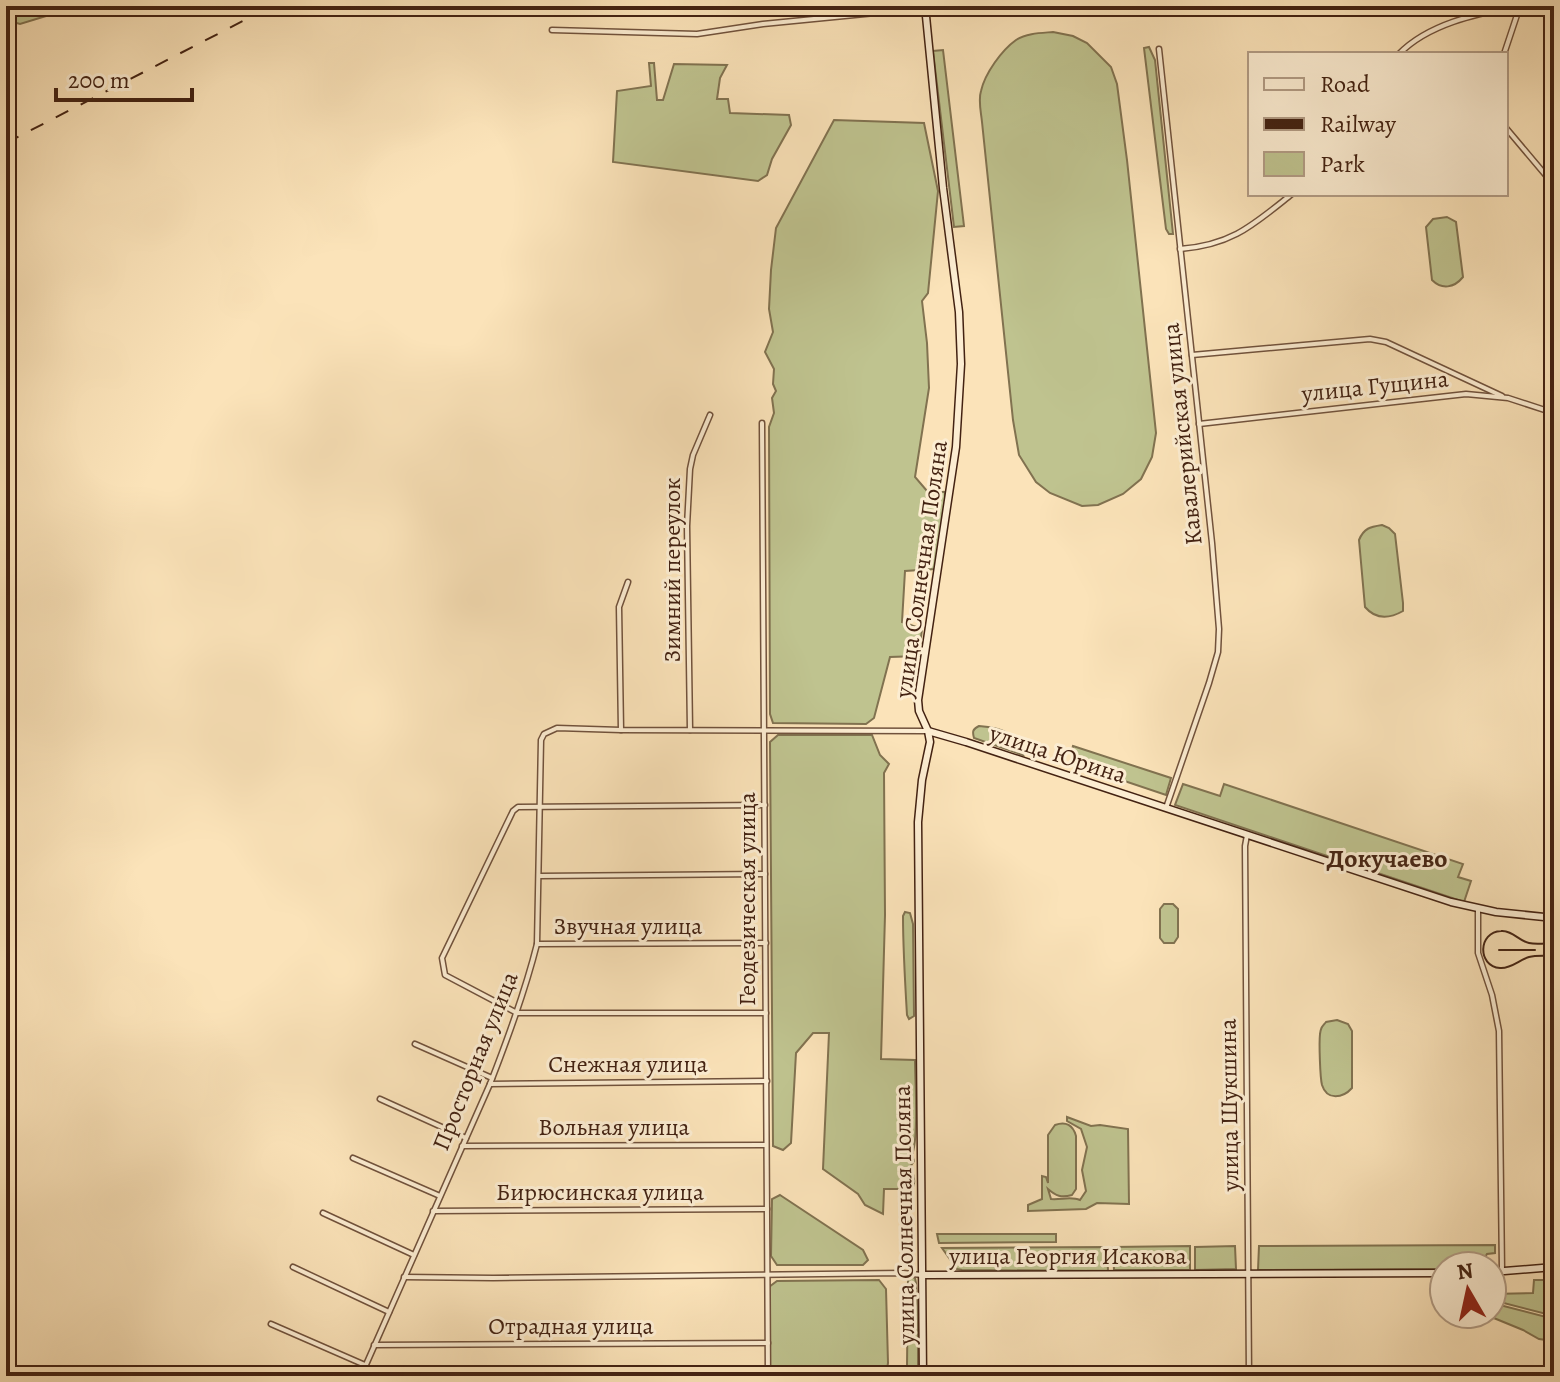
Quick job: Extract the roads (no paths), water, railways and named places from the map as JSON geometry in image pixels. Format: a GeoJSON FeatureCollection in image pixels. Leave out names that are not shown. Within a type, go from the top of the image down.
{"type":"FeatureCollection","features":[{"type":"Feature","properties":{"kind":"street"},"geometry":{"type":"LineString","coordinates":[[1401,52],[1417,38],[1441,27],[1479,13],[1518,6],[1505,52]]}},
{"type":"Feature","properties":{"kind":"street"},"geometry":{"type":"LineString","coordinates":[[552,30],[697,34],[926,7]]}},
{"type":"Feature","properties":{"kind":"street","name":"улица Солнечная Поляна"},"geometry":{"type":"LineString","coordinates":[[923,1376],[918,813],[930,742],[918,700],[956,447],[961,364],[959,312],[943,188],[926,7]]}},
{"type":"Feature","properties":{"kind":"street","name":"Кавалерийская улица"},"geometry":{"type":"LineString","coordinates":[[1159,49],[1219,629],[1209,683],[1166,808]]}},
{"type":"Feature","properties":{"kind":"street"},"geometry":{"type":"LineString","coordinates":[[1508,130],[1554,185]]}},
{"type":"Feature","properties":{"kind":"street"},"geometry":{"type":"LineString","coordinates":[[1180,249],[1204,247],[1232,237],[1256,224],[1290,196]]}},
{"type":"Feature","properties":{"kind":"street"},"geometry":{"type":"LineString","coordinates":[[1192,355],[1370,339],[1386,342],[1508,398]]}},
{"type":"Feature","properties":{"kind":"street","name":"улица Гущина"},"geometry":{"type":"LineString","coordinates":[[1199,424],[1466,394],[1508,398],[1554,413]]}},
{"type":"Feature","properties":{"kind":"street","name":"Зимний переулок"},"geometry":{"type":"LineString","coordinates":[[690,730],[687,526],[690,469],[710,415]]}},
{"type":"Feature","properties":{"kind":"street","name":"Геодезическая улица"},"geometry":{"type":"LineString","coordinates":[[762,423],[768,1376]]}},
{"type":"Feature","properties":{"kind":"street"},"geometry":{"type":"LineString","coordinates":[[621,730],[619,607],[628,582]]}},
{"type":"Feature","properties":{"kind":"street","name":"улица Юрина"},"geometry":{"type":"LineString","coordinates":[[541,740],[544,734],[557,728],[928,731],[1433,897],[1478,909],[1554,918]]}},
{"type":"Feature","properties":{"kind":"street","name":"Просторная улица"},"geometry":{"type":"LineString","coordinates":[[361,1376],[491,1081],[517,1013],[537,944],[541,740]]}},
{"type":"Feature","properties":{"kind":"street"},"geometry":{"type":"LineString","coordinates":[[765,805],[518,807],[513,811],[442,958],[442,971],[517,1013],[766,1013]]}},
{"type":"Feature","properties":{"kind":"street","name":"улица Шукшина"},"geometry":{"type":"LineString","coordinates":[[1247,835],[1245,985],[1249,1376]]}},
{"type":"Feature","properties":{"kind":"street"},"geometry":{"type":"LineString","coordinates":[[539,876],[765,874]]}},
{"type":"Feature","properties":{"kind":"street"},"geometry":{"type":"LineString","coordinates":[[1478,909],[1478,953],[1492,995],[1499,1031],[1502,1250]]}},
{"type":"Feature","properties":{"kind":"street","name":"Звучная улица"},"geometry":{"type":"LineString","coordinates":[[537,944],[766,943]]}},
{"type":"Feature","properties":{"kind":"street","name":"Снежная улица"},"geometry":{"type":"LineString","coordinates":[[415,1044],[491,1081],[767,1081]]}},
{"type":"Feature","properties":{"kind":"street"},"geometry":{"type":"LineString","coordinates":[[380,1099],[466,1138]]}},
{"type":"Feature","properties":{"kind":"street","name":"Вольная улица"},"geometry":{"type":"LineString","coordinates":[[462,1146],[766,1145]]}},
{"type":"Feature","properties":{"kind":"street"},"geometry":{"type":"LineString","coordinates":[[353,1158],[440,1196]]}},
{"type":"Feature","properties":{"kind":"street","name":"Бирюсинская улица"},"geometry":{"type":"LineString","coordinates":[[433,1211],[767,1209]]}},
{"type":"Feature","properties":{"kind":"street"},"geometry":{"type":"LineString","coordinates":[[323,1213],[414,1255]]}},
{"type":"Feature","properties":{"kind":"street"},"geometry":{"type":"LineString","coordinates":[[293,1267],[389,1312]]}},
{"type":"Feature","properties":{"kind":"street"},"geometry":{"type":"LineString","coordinates":[[1508,1271],[1554,1267]]}},
{"type":"Feature","properties":{"kind":"street","name":"улица Георгия Исакова"},"geometry":{"type":"LineString","coordinates":[[404,1277],[1428,1273]]}},
{"type":"Feature","properties":{"kind":"street"},"geometry":{"type":"LineString","coordinates":[[271,1324],[365,1365]]}},
{"type":"Feature","properties":{"kind":"street","name":"Отрадная улица"},"geometry":{"type":"LineString","coordinates":[[374,1345],[768,1343]]}},
{"type":"Feature","properties":{"kind":"tram line"},"geometry":{"type":"LineString","coordinates":[[1554,943],[1529,943],[1501,931],[1488,937],[1483,949],[1487,962],[1500,968],[1529,957],[1554,956]]}},
{"type":"Feature","properties":{"kind":"tram line"},"geometry":{"type":"LineString","coordinates":[[1499,950],[1535,950]]}},
{"type":"Feature","properties":{"kind":"railway"},"geometry":{"type":"LineString","coordinates":[[6,143],[272,6]]}},
{"type":"Feature","properties":{"kind":"district","name":"Докучаево"},"geometry":{"type":"Point","coordinates":[1387,858]}}]}
